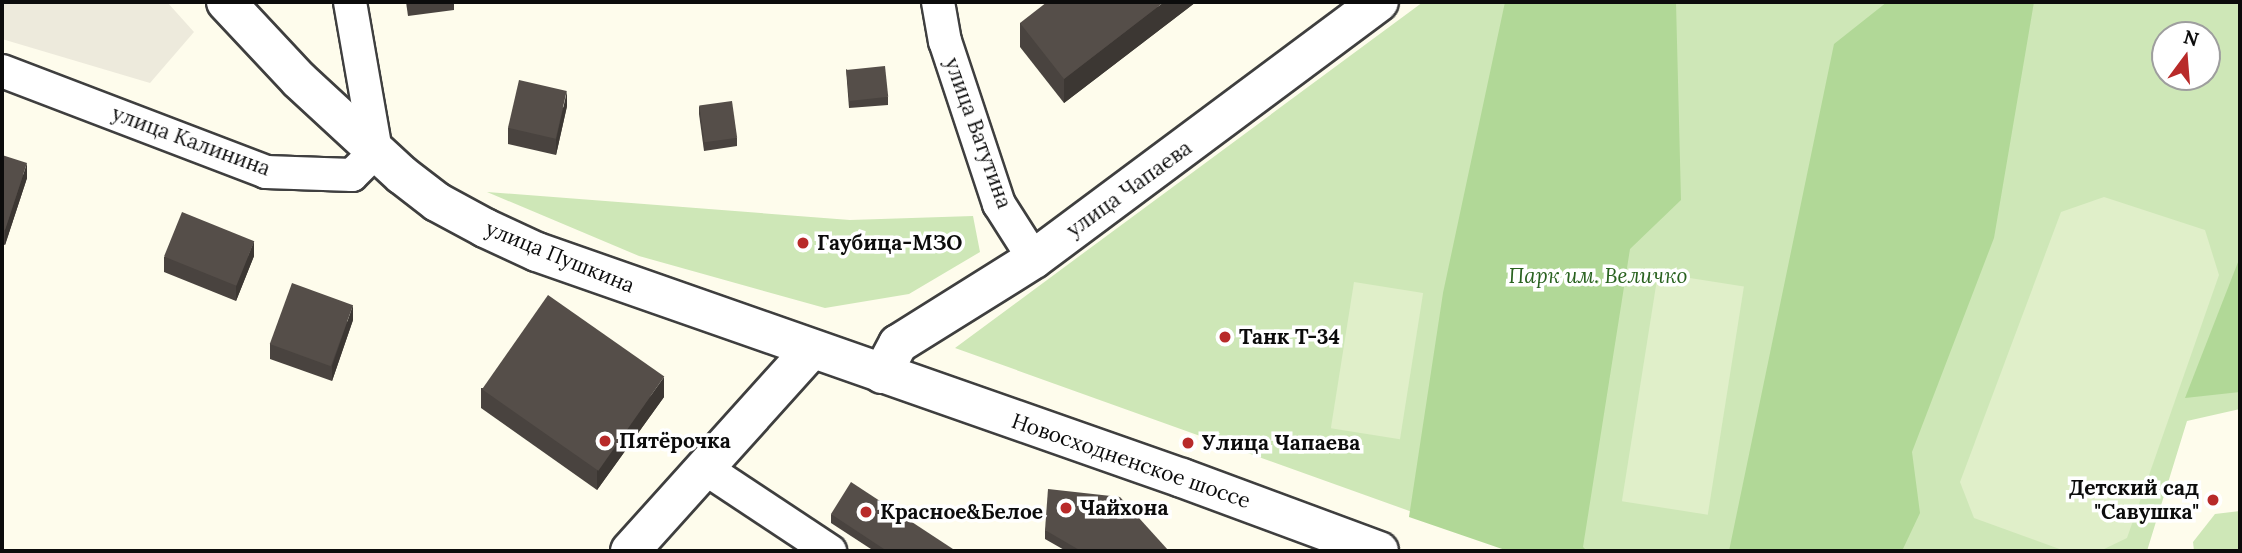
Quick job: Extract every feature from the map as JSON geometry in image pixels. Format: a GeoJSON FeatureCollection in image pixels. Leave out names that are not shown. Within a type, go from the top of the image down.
{"type":"FeatureCollection","features":[{"type":"Feature","properties":{"kind":"street","name":"улица Пушкина"},"geometry":{"type":"LineString","coordinates":[[226,2],[299,80],[376,151],[437,202],[537,252],[882,374]]}},
{"type":"Feature","properties":{"kind":"street"},"geometry":{"type":"LineString","coordinates":[[350,2],[376,151]]}},
{"type":"Feature","properties":{"kind":"street","name":"улица Ватутина"},"geometry":{"type":"LineString","coordinates":[[938,2],[946,41],[999,204],[1034,258]]}},
{"type":"Feature","properties":{"kind":"street","name":"улица Чапаева"},"geometry":{"type":"LineString","coordinates":[[882,374],[898,344],[1034,258],[1379,2]]}},
{"type":"Feature","properties":{"kind":"street","name":"улица Калинина"},"geometry":{"type":"LineString","coordinates":[[2,71],[266,172],[352,175],[376,151]]}},
{"type":"Feature","properties":{"kind":"street"},"geometry":{"type":"LineString","coordinates":[[630,551],[812,349]]}},
{"type":"Feature","properties":{"kind":"street","name":"Новосходненское шоссе"},"geometry":{"type":"LineString","coordinates":[[882,374],[1182,478],[1379,551]]}},
{"type":"Feature","properties":{"kind":"street"},"geometry":{"type":"LineString","coordinates":[[706,469],[830,551]]}},
{"type":"Feature","properties":{"kind":"green space","name":"Парк им. Величко"},"geometry":{"type":"Polygon","coordinates":[[[1423,2],[2240,2],[2240,409],[2187,421],[2147,551],[1521,551],[955,348],[1423,2]]]}},
{"type":"Feature","properties":{"kind":"green space"},"geometry":{"type":"Polygon","coordinates":[[[1505,2],[1676,2],[1681,200],[1630,249],[1583,547],[1587,551],[1508,551],[1409,517],[1443,293],[1505,2]]]}},
{"type":"Feature","properties":{"kind":"green space"},"geometry":{"type":"Polygon","coordinates":[[[1887,2],[2034,2],[1994,238],[1912,452],[1920,513],[1902,551],[1729,551],[1834,44],[1887,2]]]}},
{"type":"Feature","properties":{"kind":"green space"},"geometry":{"type":"Polygon","coordinates":[[[487,192],[850,220],[973,216],[980,252],[909,294],[825,308],[639,256],[487,192]]]}},
{"type":"Feature","properties":{"kind":"green space"},"geometry":{"type":"Polygon","coordinates":[[[2104,197],[2205,230],[2219,275],[2127,538],[2100,551],[2065,551],[1974,518],[1960,482],[2061,212],[2104,197]]]}},
{"type":"Feature","properties":{"kind":"green space"},"geometry":{"type":"Polygon","coordinates":[[[2240,257],[2240,392],[2185,398],[2240,257]]]}},
{"type":"Feature","properties":{"kind":"green space"},"geometry":{"type":"Polygon","coordinates":[[[1658,273],[1744,287],[1708,515],[1622,501],[1658,273]]]}},
{"type":"Feature","properties":{"kind":"green space"},"geometry":{"type":"Polygon","coordinates":[[[1354,282],[1423,293],[1400,439],[1331,428],[1354,282]]]}},
{"type":"Feature","properties":{"kind":"green space"},"geometry":{"type":"Polygon","coordinates":[[[2240,511],[2240,551],[2194,551],[2193,542],[2215,514],[2240,511]]]}},
{"type":"Feature","properties":{"kind":"shaded area"},"geometry":{"type":"Polygon","coordinates":[[[2,2],[167,2],[194,32],[150,83],[2,39],[2,2]]]}},
{"type":"Feature","properties":{"kind":"building"},"geometry":{"type":"Polygon","coordinates":[[[1047,2],[1164,2],[1064,79],[1020,23],[1047,2]]]}},
{"type":"Feature","properties":{"kind":"building"},"geometry":{"type":"Polygon","coordinates":[[[885,66],[888,97],[849,101],[846,70],[885,66]]]}},
{"type":"Feature","properties":{"kind":"building"},"geometry":{"type":"Polygon","coordinates":[[[519,80],[567,91],[556,139],[508,128],[519,80]]]}},
{"type":"Feature","properties":{"kind":"building"},"geometry":{"type":"Polygon","coordinates":[[[732,101],[737,138],[704,142],[699,106],[732,101]]]}},
{"type":"Feature","properties":{"kind":"building"},"geometry":{"type":"Polygon","coordinates":[[[2,155],[27,163],[5,230],[2,229],[2,155]]]}},
{"type":"Feature","properties":{"kind":"building"},"geometry":{"type":"Polygon","coordinates":[[[182,212],[254,241],[236,286],[164,257],[182,212]]]}},
{"type":"Feature","properties":{"kind":"building"},"geometry":{"type":"Polygon","coordinates":[[[292,283],[353,305],[331,366],[270,344],[292,283]]]}},
{"type":"Feature","properties":{"kind":"building"},"geometry":{"type":"Polygon","coordinates":[[[548,295],[664,376],[598,471],[482,389],[548,295]]]}},
{"type":"Feature","properties":{"kind":"building"},"geometry":{"type":"Polygon","coordinates":[[[851,482],[956,551],[887,551],[831,514],[851,482]]]}},
{"type":"Feature","properties":{"kind":"building"},"geometry":{"type":"Polygon","coordinates":[[[1048,489],[1120,497],[1168,550],[1081,551],[1045,530],[1048,489]]]}},
{"type":"Feature","properties":{"kind":"place","name":"Гаубица-МЗО"},"geometry":{"type":"Point","coordinates":[803,243]}},
{"type":"Feature","properties":{"kind":"place","name":"Танк Т-34"},"geometry":{"type":"Point","coordinates":[1225,337]}},
{"type":"Feature","properties":{"kind":"place","name":"Пятёрочка"},"geometry":{"type":"Point","coordinates":[605,441]}},
{"type":"Feature","properties":{"kind":"place","name":"Улица Чапаева"},"geometry":{"type":"Point","coordinates":[1188,443]}},
{"type":"Feature","properties":{"kind":"place","name":"Детский сад \"Савушка\""},"geometry":{"type":"Point","coordinates":[2213,500]}},
{"type":"Feature","properties":{"kind":"place","name":"Чайхона"},"geometry":{"type":"Point","coordinates":[1066,508]}},
{"type":"Feature","properties":{"kind":"place","name":"Красное&Белое"},"geometry":{"type":"Point","coordinates":[866,512]}}]}
